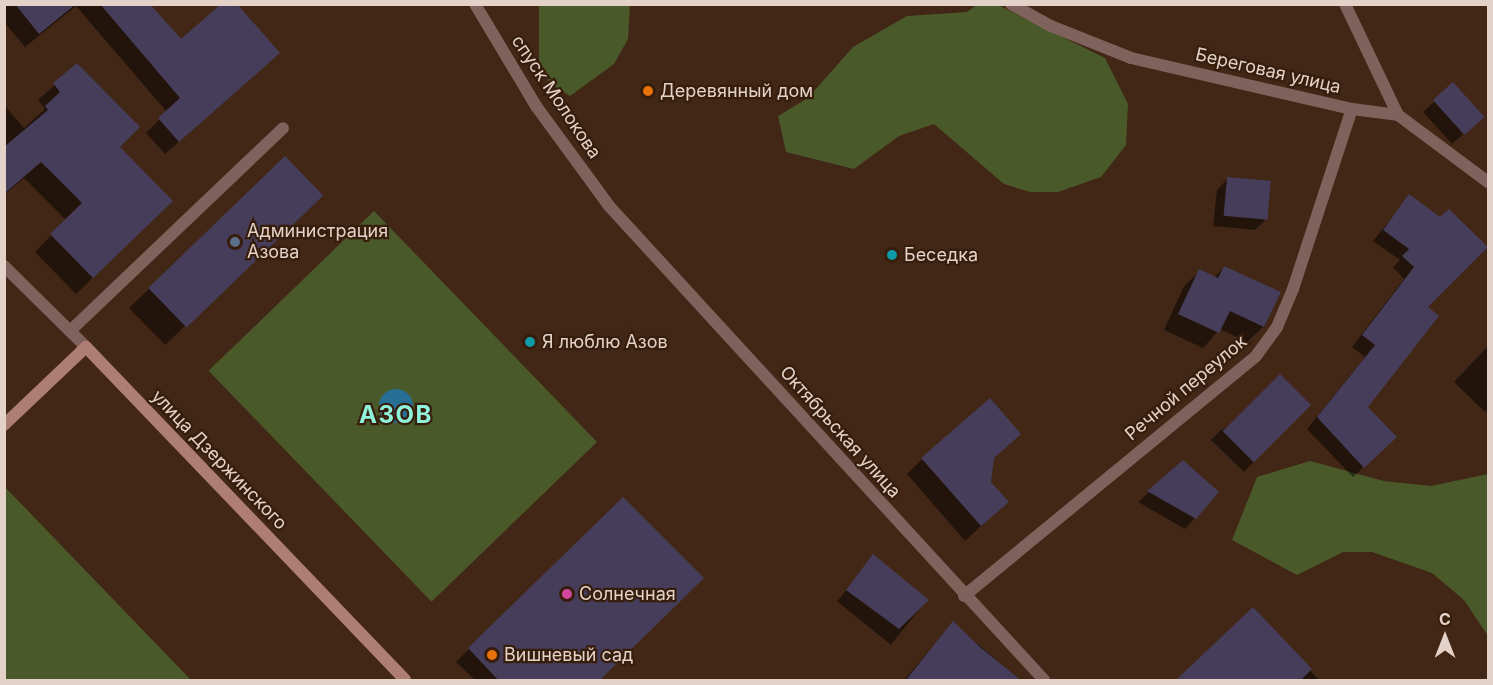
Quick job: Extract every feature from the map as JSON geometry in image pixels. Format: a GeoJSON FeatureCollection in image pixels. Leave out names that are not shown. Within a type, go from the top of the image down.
{"type":"FeatureCollection","features":[{"type":"Feature","properties":{"kind":"street","name":"спуск Молокова"},"geometry":{"type":"LineString","coordinates":[[475,4],[536,106],[610,207]]}},
{"type":"Feature","properties":{"kind":"street","name":"Береговая улица"},"geometry":{"type":"LineString","coordinates":[[1011,4],[1051,26],[1131,58],[1352,109],[1398,115]]}},
{"type":"Feature","properties":{"kind":"street","name":"Береговая улица"},"geometry":{"type":"LineString","coordinates":[[1345,4],[1398,115],[1488,182]]}},
{"type":"Feature","properties":{"kind":"street","name":"Речной переулок"},"geometry":{"type":"LineString","coordinates":[[964,596],[1256,356],[1277,327],[1293,289],[1352,109]]}},
{"type":"Feature","properties":{"kind":"street"},"geometry":{"type":"LineString","coordinates":[[70,331],[283,128]]}},
{"type":"Feature","properties":{"kind":"street","name":"Октябрьская улица"},"geometry":{"type":"LineString","coordinates":[[610,207],[1044,681]]}},
{"type":"Feature","properties":{"kind":"street","name":"улица Дзержинского"},"geometry":{"type":"LineString","coordinates":[[4,266],[86,347],[405,681]]}},
{"type":"Feature","properties":{"kind":"street"},"geometry":{"type":"LineString","coordinates":[[4,425],[86,347]]}},
{"type":"Feature","properties":{"kind":"green space"},"geometry":{"type":"Polygon","coordinates":[[[978,4],[1000,6],[1105,58],[1128,104],[1126,145],[1101,177],[1058,192],[1030,192],[1004,184],[934,124],[899,136],[854,169],[786,152],[778,116],[808,98],[853,47],[907,16],[967,12],[978,4]]]}},
{"type":"Feature","properties":{"kind":"green space"},"geometry":{"type":"Polygon","coordinates":[[[539,5],[630,5],[628,39],[614,64],[570,96],[549,83],[539,62],[539,5]]]}},
{"type":"Feature","properties":{"kind":"green space"},"geometry":{"type":"Polygon","coordinates":[[[374,211],[597,442],[432,602],[209,371],[374,211]]]}},
{"type":"Feature","properties":{"kind":"green space"},"geometry":{"type":"Polygon","coordinates":[[[1310,461],[1384,481],[1431,486],[1488,474],[1488,636],[1464,600],[1432,573],[1372,552],[1343,552],[1297,575],[1232,540],[1257,477],[1310,461]]]}},
{"type":"Feature","properties":{"kind":"green space"},"geometry":{"type":"Polygon","coordinates":[[[4,486],[163,651],[191,680],[5,680],[4,486]]]}},
{"type":"Feature","properties":{"kind":"water"},"geometry":{"type":"Polygon","coordinates":[[[396,389],[408,394],[413,406],[408,418],[396,423],[384,418],[379,406],[384,394],[396,389]]]}},
{"type":"Feature","properties":{"kind":"building"},"geometry":{"type":"Polygon","coordinates":[[[15,4],[76,4],[39,34],[15,4]]]}},
{"type":"Feature","properties":{"kind":"building"},"geometry":{"type":"Polygon","coordinates":[[[100,4],[150,4],[181,39],[221,4],[237,4],[280,53],[179,142],[158,118],[180,98],[100,4]]]}},
{"type":"Feature","properties":{"kind":"building"},"geometry":{"type":"Polygon","coordinates":[[[77,63],[140,127],[120,147],[173,201],[93,278],[50,234],[82,203],[41,162],[4,194],[4,147],[48,110],[45,106],[60,92],[53,83],[77,63]]]}},
{"type":"Feature","properties":{"kind":"building"},"geometry":{"type":"Polygon","coordinates":[[[1453,82],[1484,117],[1464,135],[1433,100],[1453,82]]]}},
{"type":"Feature","properties":{"kind":"building","name":"Администрация Азова"},"geometry":{"type":"Polygon","coordinates":[[[285,156],[323,196],[187,328],[148,288],[285,156]]]}},
{"type":"Feature","properties":{"kind":"building"},"geometry":{"type":"Polygon","coordinates":[[[1227,177],[1271,181],[1267,220],[1224,216],[1227,177]]]}},
{"type":"Feature","properties":{"kind":"building"},"geometry":{"type":"Polygon","coordinates":[[[1409,194],[1440,217],[1449,209],[1488,247],[1428,307],[1439,316],[1368,407],[1397,437],[1364,468],[1317,417],[1375,345],[1362,335],[1414,267],[1402,256],[1409,249],[1383,230],[1409,194]]]}},
{"type":"Feature","properties":{"kind":"building"},"geometry":{"type":"Polygon","coordinates":[[[1224,266],[1281,292],[1264,327],[1230,311],[1219,333],[1178,314],[1199,269],[1218,278],[1224,266]]]}},
{"type":"Feature","properties":{"kind":"building"},"geometry":{"type":"Polygon","coordinates":[[[1280,374],[1311,405],[1254,462],[1223,431],[1280,374]]]}},
{"type":"Feature","properties":{"kind":"building"},"geometry":{"type":"Polygon","coordinates":[[[990,398],[1021,434],[994,458],[991,482],[1009,502],[981,526],[921,458],[990,398]]]}},
{"type":"Feature","properties":{"kind":"building"},"geometry":{"type":"Polygon","coordinates":[[[1183,460],[1219,492],[1196,519],[1147,491],[1183,460]]]}},
{"type":"Feature","properties":{"kind":"building"},"geometry":{"type":"Polygon","coordinates":[[[623,497],[704,578],[599,681],[499,681],[468,648],[623,497]]]}},
{"type":"Feature","properties":{"kind":"building"},"geometry":{"type":"Polygon","coordinates":[[[873,554],[929,600],[899,629],[846,590],[873,554]]]}},
{"type":"Feature","properties":{"kind":"building"},"geometry":{"type":"Polygon","coordinates":[[[1253,607],[1312,669],[1300,681],[1175,681],[1253,607]]]}},
{"type":"Feature","properties":{"kind":"building"},"geometry":{"type":"Polygon","coordinates":[[[953,621],[980,647],[1022,681],[905,681],[953,621]]]}},
{"type":"Feature","properties":{"kind":"place","name":"Деревянный дом"},"geometry":{"type":"Point","coordinates":[648,91]}},
{"type":"Feature","properties":{"kind":"place","name":"Администрация Азова"},"geometry":{"type":"Point","coordinates":[235,242]}},
{"type":"Feature","properties":{"kind":"place","name":"Беседка"},"geometry":{"type":"Point","coordinates":[892,255]}},
{"type":"Feature","properties":{"kind":"place","name":"Я люблю Азов"},"geometry":{"type":"Point","coordinates":[530,342]}},
{"type":"Feature","properties":{"kind":"place","name":"Солнечная"},"geometry":{"type":"Point","coordinates":[567,594]}},
{"type":"Feature","properties":{"kind":"place","name":"Вишневый сад"},"geometry":{"type":"Point","coordinates":[492,655]}},
{"type":"Feature","properties":{"kind":"district","name":"АЗОВ"},"geometry":{"type":"Point","coordinates":[396,415]}}]}
